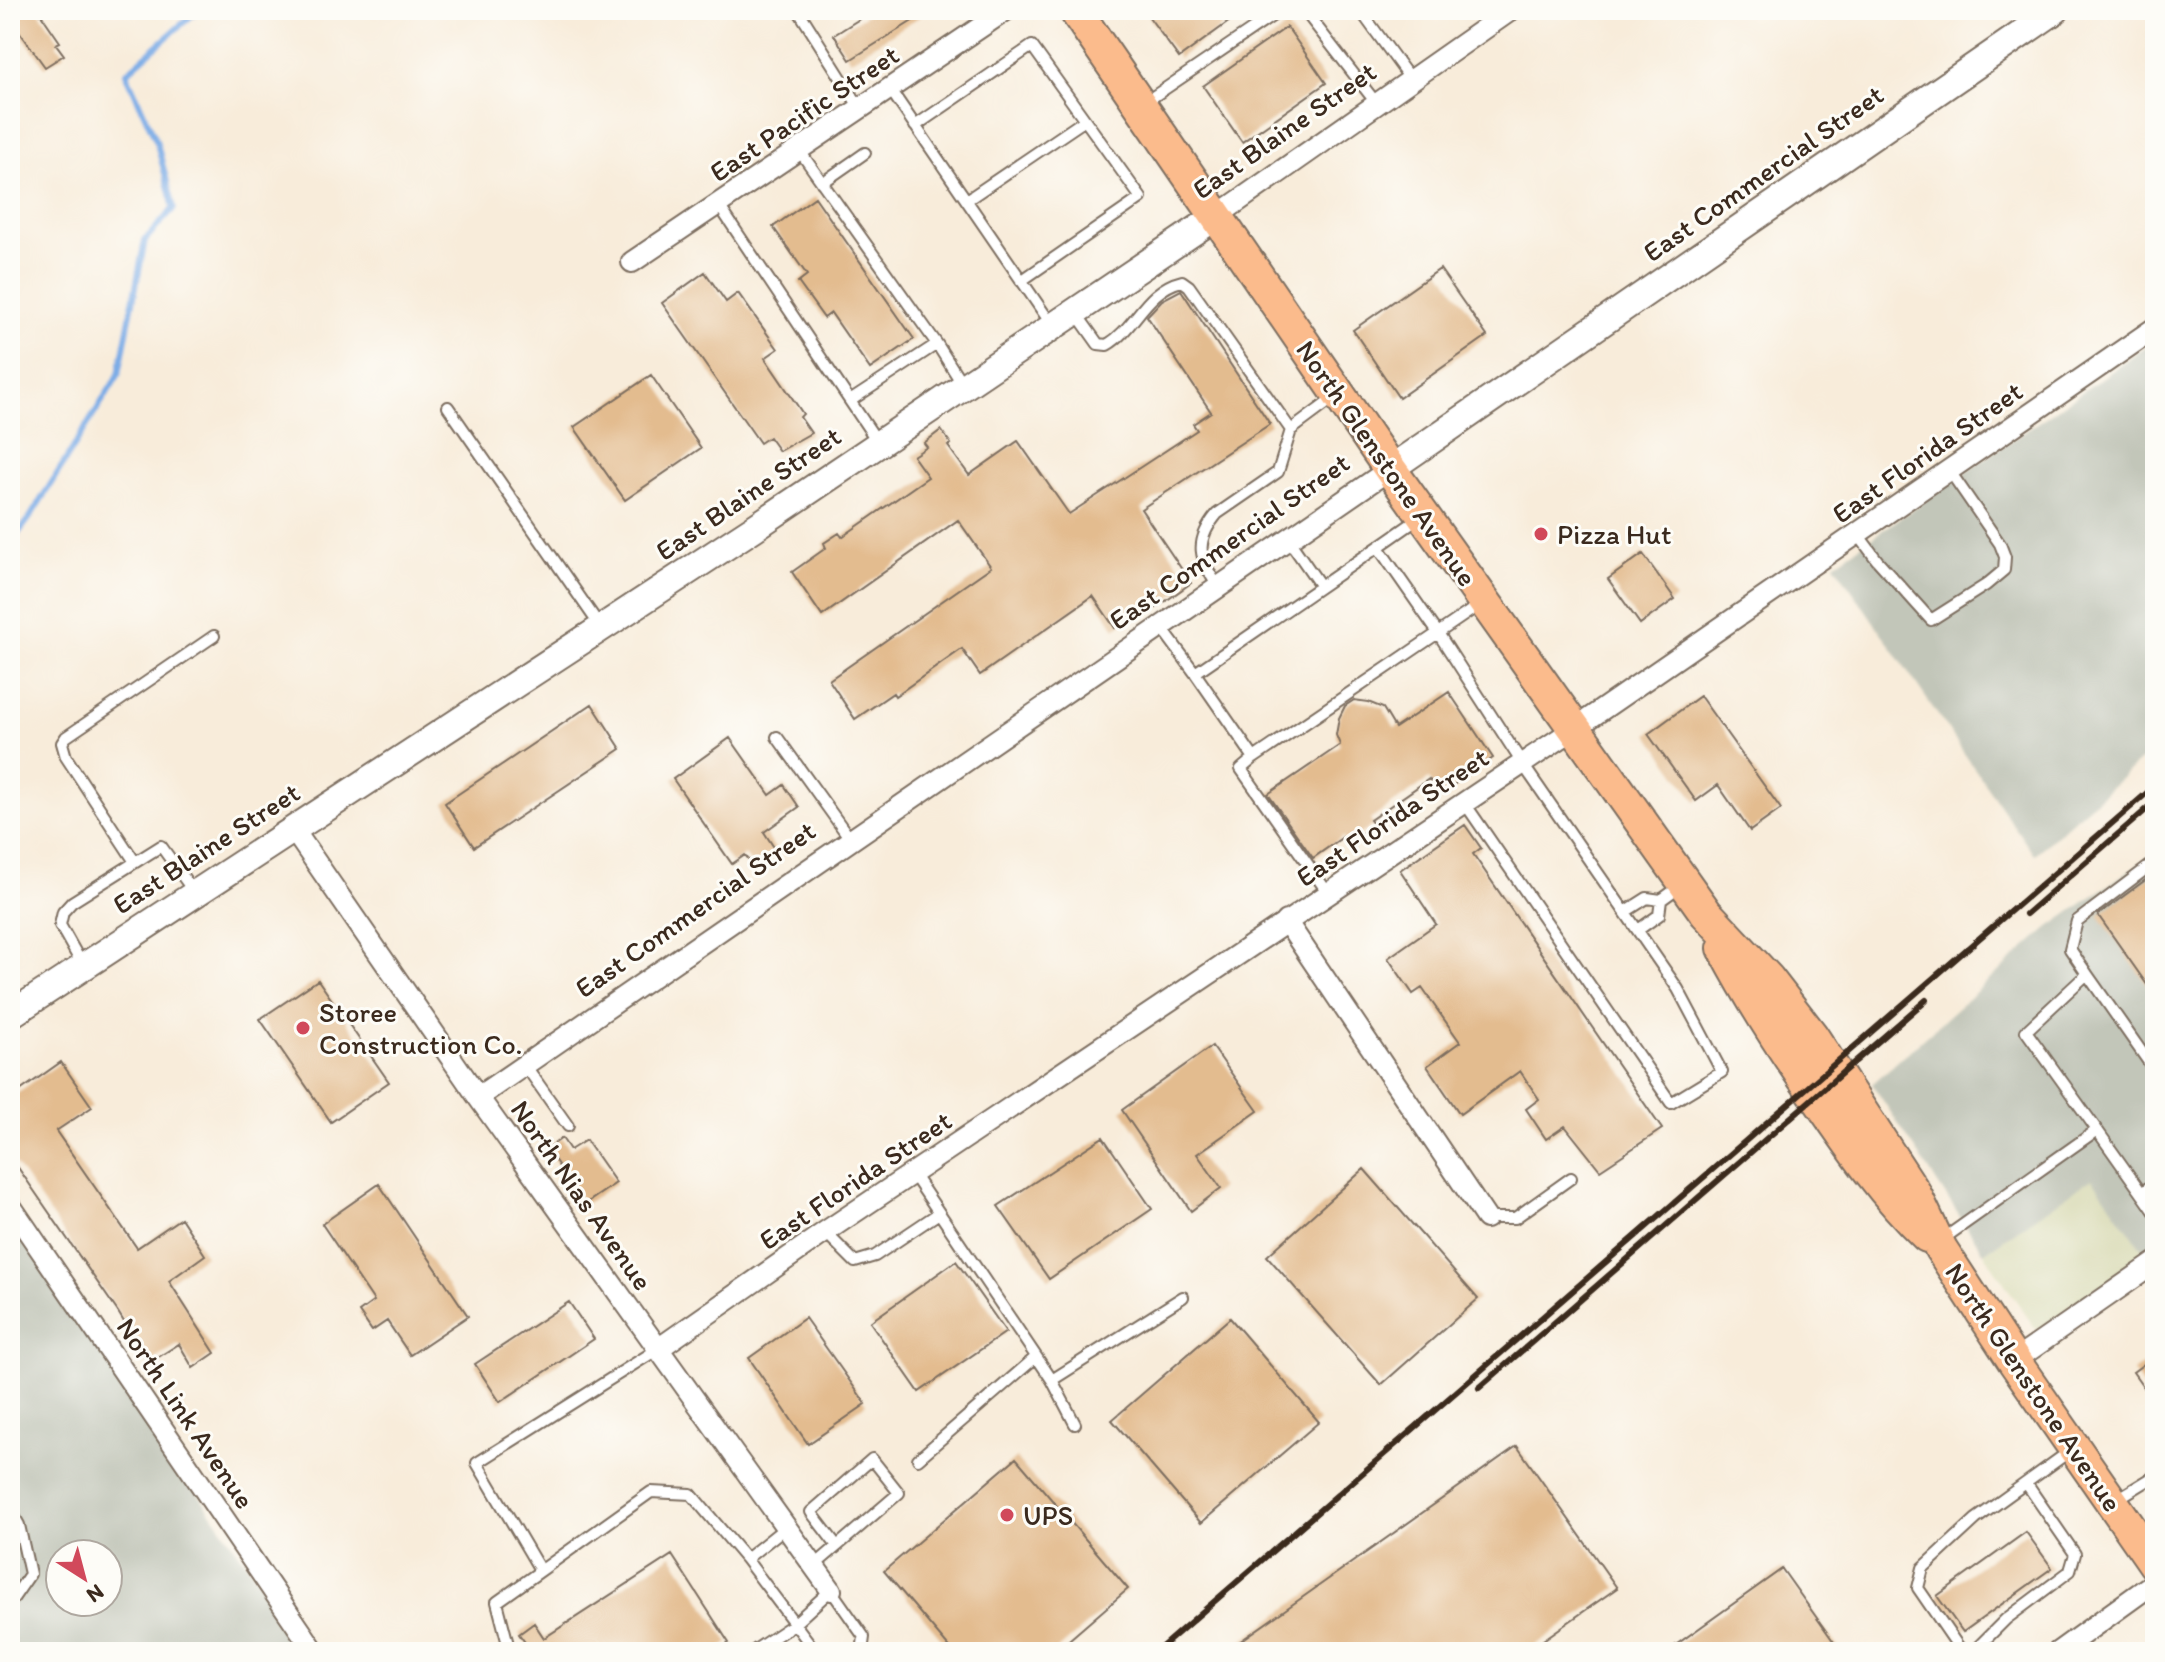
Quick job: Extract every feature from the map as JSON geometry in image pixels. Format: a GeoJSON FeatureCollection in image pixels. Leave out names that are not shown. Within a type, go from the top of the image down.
{"type":"FeatureCollection","features":[{"type":"Feature","properties":{"kind":"main road","name":"North Glenstone Avenue"},"geometry":{"type":"LineString","coordinates":[[1075,10],[1390,469],[1574,729],[1672,892],[1706,913],[1749,996],[1837,1128],[1898,1209],[1940,1246],[2014,1361],[2151,1551]]}},
{"type":"Feature","properties":{"kind":"street","name":"East Pacific Street"},"geometry":{"type":"LineString","coordinates":[[632,262],[1006,10]]}},
{"type":"Feature","properties":{"kind":"street","name":"East Blaine Street"},"geometry":{"type":"LineString","coordinates":[[10,1015],[879,444],[1217,216],[1511,10]]}},
{"type":"Feature","properties":{"kind":"street","name":"East Commercial Street"},"geometry":{"type":"LineString","coordinates":[[478,1097],[2056,10]]}},
{"type":"Feature","properties":{"kind":"street","name":"East Florida Street"},"geometry":{"type":"LineString","coordinates":[[658,1349],[825,1232],[1574,729],[2155,328]]}},
{"type":"Feature","properties":{"kind":"street","name":"North Nias Avenue"},"geometry":{"type":"LineString","coordinates":[[293,829],[478,1097],[831,1590]]}},
{"type":"Feature","properties":{"kind":"street"},"geometry":{"type":"LineString","coordinates":[[1286,921],[1486,1218]]}},
{"type":"Feature","properties":{"kind":"street","name":"North Link Avenue"},"geometry":{"type":"LineString","coordinates":[[10,1205],[315,1652]]}},
{"type":"Feature","properties":{"kind":"street"},"geometry":{"type":"LineString","coordinates":[[2014,1361],[2155,1263]]}},
{"type":"Feature","properties":{"kind":"street"},"geometry":{"type":"LineString","coordinates":[[2065,1650],[2155,1582]]}},
{"type":"Feature","properties":{"kind":"lane"},"geometry":{"type":"LineString","coordinates":[[805,10],[800,13],[860,108]]}},
{"type":"Feature","properties":{"kind":"lane"},"geometry":{"type":"LineString","coordinates":[[1141,106],[1281,10]]}},
{"type":"Feature","properties":{"kind":"lane"},"geometry":{"type":"LineString","coordinates":[[1304,10],[1377,104]]}},
{"type":"Feature","properties":{"kind":"lane"},"geometry":{"type":"LineString","coordinates":[[1360,10],[1411,80]]}},
{"type":"Feature","properties":{"kind":"lane"},"geometry":{"type":"LineString","coordinates":[[915,126],[1032,46],[1141,198],[1021,281]]}},
{"type":"Feature","properties":{"kind":"lane"},"geometry":{"type":"LineString","coordinates":[[890,89],[1053,327]]}},
{"type":"Feature","properties":{"kind":"lane"},"geometry":{"type":"LineString","coordinates":[[967,200],[1085,120]]}},
{"type":"Feature","properties":{"kind":"lane"},"geometry":{"type":"LineString","coordinates":[[799,150],[937,344],[964,387]]}},
{"type":"Feature","properties":{"kind":"lane"},"geometry":{"type":"LineString","coordinates":[[822,183],[865,153]]}},
{"type":"Feature","properties":{"kind":"lane"},"geometry":{"type":"LineString","coordinates":[[718,204],[879,444]]}},
{"type":"Feature","properties":{"kind":"lane"},"geometry":{"type":"LineString","coordinates":[[1075,312],[1098,344],[1107,345],[1130,328],[1133,317],[1146,303],[1176,282],[1186,283],[1291,430]]}},
{"type":"Feature","properties":{"kind":"lane"},"geometry":{"type":"LineString","coordinates":[[850,401],[937,344]]}},
{"type":"Feature","properties":{"kind":"lane"},"geometry":{"type":"LineString","coordinates":[[1218,587],[1204,565],[1201,541],[1210,523],[1217,514],[1278,472],[1291,430],[1339,394]]}},
{"type":"Feature","properties":{"kind":"lane"},"geometry":{"type":"LineString","coordinates":[[448,407],[602,628]]}},
{"type":"Feature","properties":{"kind":"lane"},"geometry":{"type":"LineString","coordinates":[[1857,533],[1931,620],[1986,585],[2004,570],[2005,557],[2000,544],[1949,470]]}},
{"type":"Feature","properties":{"kind":"lane"},"geometry":{"type":"LineString","coordinates":[[1195,673],[1423,516]]}},
{"type":"Feature","properties":{"kind":"lane"},"geometry":{"type":"LineString","coordinates":[[1288,539],[1320,585]]}},
{"type":"Feature","properties":{"kind":"lane"},"geometry":{"type":"LineString","coordinates":[[1378,547],[1678,989],[1722,1072],[1671,1103],[1464,802]]}},
{"type":"Feature","properties":{"kind":"lane"},"geometry":{"type":"LineString","coordinates":[[1328,893],[1241,769],[1484,602]]}},
{"type":"Feature","properties":{"kind":"lane"},"geometry":{"type":"LineString","coordinates":[[1161,627],[1254,758]]}},
{"type":"Feature","properties":{"kind":"lane"},"geometry":{"type":"LineString","coordinates":[[135,862],[66,757],[62,743],[66,737],[214,636]]}},
{"type":"Feature","properties":{"kind":"lane"},"geometry":{"type":"LineString","coordinates":[[777,737],[851,840]]}},
{"type":"Feature","properties":{"kind":"lane"},"geometry":{"type":"LineString","coordinates":[[84,967],[60,925],[63,912],[72,902],[161,846],[195,893]]}},
{"type":"Feature","properties":{"kind":"lane"},"geometry":{"type":"LineString","coordinates":[[2155,862],[2077,921],[2070,949],[2155,1071]]}},
{"type":"Feature","properties":{"kind":"lane"},"geometry":{"type":"LineString","coordinates":[[1625,912],[1647,898],[1672,892]]}},
{"type":"Feature","properties":{"kind":"lane"},"geometry":{"type":"LineString","coordinates":[[1638,930],[1659,915],[1672,892]]}},
{"type":"Feature","properties":{"kind":"lane"},"geometry":{"type":"LineString","coordinates":[[2087,974],[2026,1031],[2155,1212]]}},
{"type":"Feature","properties":{"kind":"lane"},"geometry":{"type":"LineString","coordinates":[[525,1065],[568,1126]]}},
{"type":"Feature","properties":{"kind":"lane"},"geometry":{"type":"LineString","coordinates":[[1940,1246],[2097,1130]]}},
{"type":"Feature","properties":{"kind":"lane"},"geometry":{"type":"LineString","coordinates":[[913,1174],[1052,1380],[1075,1424]]}},
{"type":"Feature","properties":{"kind":"lane"},"geometry":{"type":"LineString","coordinates":[[1486,1218],[1515,1218],[1571,1178]]}},
{"type":"Feature","properties":{"kind":"lane"},"geometry":{"type":"LineString","coordinates":[[2142,1193],[2155,1182]]}},
{"type":"Feature","properties":{"kind":"lane"},"geometry":{"type":"LineString","coordinates":[[825,1232],[855,1262],[875,1256],[939,1213]]}},
{"type":"Feature","properties":{"kind":"lane"},"geometry":{"type":"LineString","coordinates":[[1052,1380],[1183,1297]]}},
{"type":"Feature","properties":{"kind":"lane"},"geometry":{"type":"LineString","coordinates":[[540,1570],[477,1463],[658,1349]]}},
{"type":"Feature","properties":{"kind":"lane"},"geometry":{"type":"LineString","coordinates":[[918,1459],[1036,1357]]}},
{"type":"Feature","properties":{"kind":"lane"},"geometry":{"type":"LineString","coordinates":[[1962,1652],[1918,1588],[1923,1568],[1976,1519],[2075,1448]]}},
{"type":"Feature","properties":{"kind":"lane"},"geometry":{"type":"LineString","coordinates":[[814,1566],[899,1493],[872,1459],[811,1512],[837,1546]]}},
{"type":"Feature","properties":{"kind":"lane"},"geometry":{"type":"LineString","coordinates":[[2113,1502],[2155,1476]]}},
{"type":"Feature","properties":{"kind":"lane"},"geometry":{"type":"LineString","coordinates":[[1973,1652],[2006,1619],[2070,1571],[2075,1554],[2026,1483]]}},
{"type":"Feature","properties":{"kind":"lane"},"geometry":{"type":"LineString","coordinates":[[510,1652],[497,1602],[651,1492],[691,1494],[746,1559],[816,1652]]}},
{"type":"Feature","properties":{"kind":"lane"},"geometry":{"type":"LineString","coordinates":[[10,1509],[19,1525],[30,1574],[10,1603]]}},
{"type":"Feature","properties":{"kind":"lane"},"geometry":{"type":"LineString","coordinates":[[746,1559],[786,1527]]}},
{"type":"Feature","properties":{"kind":"lane"},"geometry":{"type":"LineString","coordinates":[[752,1652],[794,1624],[831,1590],[864,1637],[862,1652]]}},
{"type":"Feature","properties":{"kind":"shaded area"},"geometry":{"type":"Polygon","coordinates":[[[2155,341],[2155,748],[2034,855],[1834,564],[2155,341]]]}},
{"type":"Feature","properties":{"kind":"shaded area"},"geometry":{"type":"Polygon","coordinates":[[[2155,852],[2155,1252],[2148,1257],[2092,1178],[1984,1253],[1872,1084],[2048,928],[2155,852]]]}},
{"type":"Feature","properties":{"kind":"shaded area"},"geometry":{"type":"Polygon","coordinates":[[[2092,1177],[2148,1257],[2039,1331],[1984,1253],[2092,1177]]]}},
{"type":"Feature","properties":{"kind":"shaded area"},"geometry":{"type":"Polygon","coordinates":[[[10,1219],[307,1652],[10,1652],[10,1219]]]}},
{"type":"Feature","properties":{"kind":"building"},"geometry":{"type":"Polygon","coordinates":[[[12,10],[38,10],[60,42],[56,44],[64,55],[45,67],[11,20],[16,16],[12,10]]]}},
{"type":"Feature","properties":{"kind":"building"},"geometry":{"type":"Polygon","coordinates":[[[874,10],[930,10],[850,60],[834,35],[874,10]]]}},
{"type":"Feature","properties":{"kind":"building"},"geometry":{"type":"Polygon","coordinates":[[[1158,10],[1245,10],[1179,58],[1149,17],[1158,10]]]}},
{"type":"Feature","properties":{"kind":"building"},"geometry":{"type":"Polygon","coordinates":[[[1287,27],[1326,83],[1242,142],[1203,86],[1287,27]]]}},
{"type":"Feature","properties":{"kind":"building"},"geometry":{"type":"Polygon","coordinates":[[[815,197],[914,339],[870,369],[831,313],[824,318],[798,282],[807,275],[773,227],[815,197]]]}},
{"type":"Feature","properties":{"kind":"building"},"geometry":{"type":"Polygon","coordinates":[[[1440,269],[1487,336],[1399,398],[1353,330],[1440,269]]]}},
{"type":"Feature","properties":{"kind":"building"},"geometry":{"type":"Polygon","coordinates":[[[705,272],[726,302],[738,293],[778,349],[765,358],[803,414],[800,417],[811,433],[779,451],[769,437],[760,443],[662,303],[705,272]]]}},
{"type":"Feature","properties":{"kind":"building"},"geometry":{"type":"Polygon","coordinates":[[[1181,290],[1270,424],[1141,509],[1191,583],[1156,608],[1153,602],[1115,628],[1093,596],[980,675],[962,649],[895,696],[893,693],[855,719],[829,680],[991,567],[958,520],[822,616],[792,572],[826,548],[824,543],[839,533],[842,537],[928,477],[913,456],[927,447],[924,443],[941,430],[951,444],[948,446],[969,475],[1018,441],[1069,514],[1197,430],[1193,424],[1211,412],[1147,316],[1162,300],[1181,290]]]}},
{"type":"Feature","properties":{"kind":"building"},"geometry":{"type":"Polygon","coordinates":[[[651,375],[701,448],[625,500],[574,427],[651,375]]]}},
{"type":"Feature","properties":{"kind":"building"},"geometry":{"type":"Polygon","coordinates":[[[1643,554],[1675,599],[1640,624],[1608,579],[1643,554]]]}},
{"type":"Feature","properties":{"kind":"building"},"geometry":{"type":"Polygon","coordinates":[[[1449,692],[1493,758],[1440,794],[1429,779],[1370,820],[1374,825],[1347,843],[1343,837],[1313,858],[1268,794],[1340,745],[1336,735],[1339,718],[1345,706],[1354,700],[1383,708],[1395,728],[1449,692]]]}},
{"type":"Feature","properties":{"kind":"building"},"geometry":{"type":"Polygon","coordinates":[[[1700,696],[1781,809],[1750,831],[1718,785],[1696,801],[1648,734],[1700,696]]]}},
{"type":"Feature","properties":{"kind":"building"},"geometry":{"type":"Polygon","coordinates":[[[592,704],[621,749],[474,847],[445,803],[592,704]]]}},
{"type":"Feature","properties":{"kind":"building"},"geometry":{"type":"Polygon","coordinates":[[[730,738],[770,795],[784,785],[799,807],[764,832],[775,849],[753,865],[745,855],[732,864],[673,779],[730,738]]]}},
{"type":"Feature","properties":{"kind":"building"},"geometry":{"type":"Polygon","coordinates":[[[1465,825],[1481,848],[1473,854],[1662,1129],[1600,1170],[1565,1126],[1546,1139],[1526,1109],[1539,1099],[1520,1071],[1460,1114],[1427,1066],[1460,1042],[1422,988],[1413,994],[1388,958],[1436,924],[1400,870],[1465,825]]]}},
{"type":"Feature","properties":{"kind":"building"},"geometry":{"type":"Polygon","coordinates":[[[2155,873],[2155,996],[2098,915],[2155,873]]]}},
{"type":"Feature","properties":{"kind":"building"},"geometry":{"type":"Polygon","coordinates":[[[318,980],[389,1082],[331,1122],[260,1019],[318,980]]]}},
{"type":"Feature","properties":{"kind":"building"},"geometry":{"type":"Polygon","coordinates":[[[1212,1046],[1258,1111],[1197,1154],[1221,1188],[1191,1211],[1122,1110],[1212,1046]]]}},
{"type":"Feature","properties":{"kind":"building"},"geometry":{"type":"Polygon","coordinates":[[[61,1062],[92,1107],[56,1131],[137,1248],[181,1218],[205,1255],[169,1281],[215,1353],[193,1368],[179,1344],[149,1363],[118,1312],[10,1156],[10,1098],[61,1062]]]}},
{"type":"Feature","properties":{"kind":"building"},"geometry":{"type":"Polygon","coordinates":[[[1103,1137],[1152,1209],[1049,1279],[998,1206],[1103,1137]]]}},
{"type":"Feature","properties":{"kind":"building"},"geometry":{"type":"Polygon","coordinates":[[[562,1138],[570,1150],[586,1140],[616,1183],[585,1204],[547,1149],[562,1138]]]}},
{"type":"Feature","properties":{"kind":"building"},"geometry":{"type":"Polygon","coordinates":[[[1364,1169],[1478,1299],[1381,1385],[1267,1256],[1364,1169]]]}},
{"type":"Feature","properties":{"kind":"building"},"geometry":{"type":"Polygon","coordinates":[[[379,1184],[468,1316],[410,1355],[387,1321],[372,1331],[359,1312],[374,1301],[322,1224],[379,1184]]]}},
{"type":"Feature","properties":{"kind":"building"},"geometry":{"type":"Polygon","coordinates":[[[956,1261],[1006,1332],[919,1392],[870,1322],[956,1261]]]}},
{"type":"Feature","properties":{"kind":"building"},"geometry":{"type":"Polygon","coordinates":[[[569,1302],[594,1339],[500,1402],[475,1364],[569,1302]]]}},
{"type":"Feature","properties":{"kind":"building"},"geometry":{"type":"Polygon","coordinates":[[[805,1318],[866,1404],[808,1444],[749,1358],[805,1318]]]}},
{"type":"Feature","properties":{"kind":"building"},"geometry":{"type":"Polygon","coordinates":[[[1230,1318],[1319,1422],[1201,1523],[1112,1420],[1230,1318]]]}},
{"type":"Feature","properties":{"kind":"building"},"geometry":{"type":"Polygon","coordinates":[[[2155,1356],[2155,1403],[2133,1372],[2155,1356]]]}},
{"type":"Feature","properties":{"kind":"building"},"geometry":{"type":"Polygon","coordinates":[[[1517,1446],[1617,1588],[1526,1652],[1225,1652],[1517,1446]]]}},
{"type":"Feature","properties":{"kind":"building","name":"UPS"},"geometry":{"type":"Polygon","coordinates":[[[1016,1458],[1128,1589],[1055,1652],[953,1652],[884,1571],[1016,1458]]]}},
{"type":"Feature","properties":{"kind":"building"},"geometry":{"type":"Polygon","coordinates":[[[2026,1532],[2052,1568],[1963,1632],[1937,1596],[2026,1532]]]}},
{"type":"Feature","properties":{"kind":"building"},"geometry":{"type":"Polygon","coordinates":[[[672,1555],[729,1643],[715,1652],[522,1652],[529,1648],[519,1634],[534,1623],[544,1638],[672,1555]]]}},
{"type":"Feature","properties":{"kind":"building"},"geometry":{"type":"Polygon","coordinates":[[[1782,1569],[1841,1652],[1666,1652],[1782,1569]]]}},
{"type":"Feature","properties":{"kind":"waterway"},"geometry":{"type":"LineString","coordinates":[[10,544],[29,519],[119,374],[145,240],[174,208],[156,140],[126,73],[198,10]]}},
{"type":"Feature","properties":{"kind":"railway"},"geometry":{"type":"LineString","coordinates":[[1156,1652],[2155,786]]}},
{"type":"Feature","properties":{"kind":"railway"},"geometry":{"type":"LineString","coordinates":[[2026,914],[2155,802]]}},
{"type":"Feature","properties":{"kind":"railway"},"geometry":{"type":"LineString","coordinates":[[1479,1388],[1926,1000]]}},
{"type":"Feature","properties":{"kind":"place","name":"Pizza Hut"},"geometry":{"type":"Point","coordinates":[1541,534]}},
{"type":"Feature","properties":{"kind":"place","name":"Storee Construction Co."},"geometry":{"type":"Point","coordinates":[303,1028]}},
{"type":"Feature","properties":{"kind":"place","name":"UPS"},"geometry":{"type":"Point","coordinates":[1007,1515]}}]}
